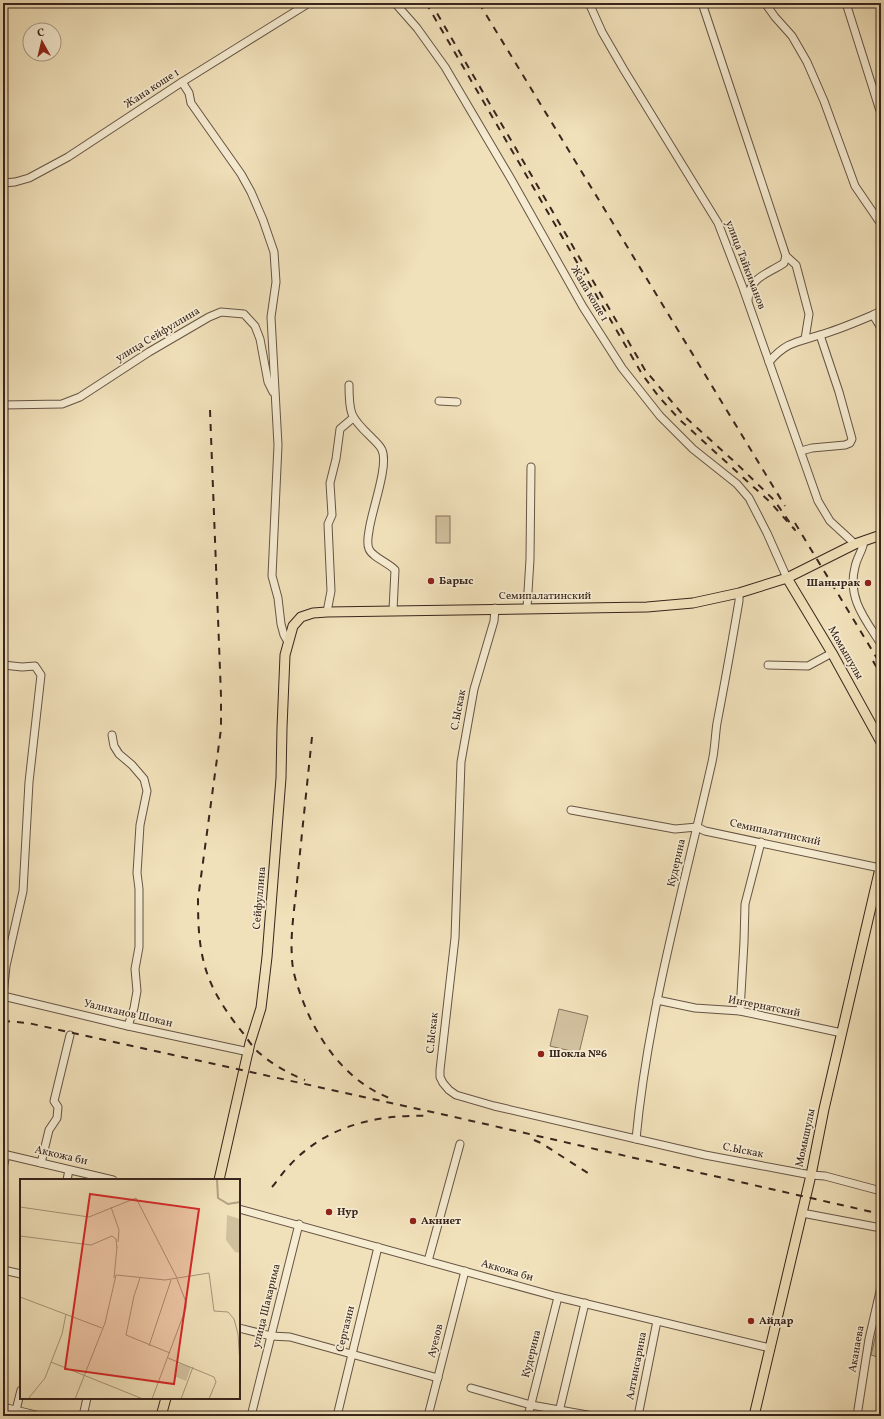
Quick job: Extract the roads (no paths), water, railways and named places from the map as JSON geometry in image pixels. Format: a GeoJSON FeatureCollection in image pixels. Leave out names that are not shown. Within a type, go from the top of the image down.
{"type":"FeatureCollection","features":[{"type":"Feature","properties":{"kind":"main road","name":"Семипалатинский"},"geometry":{"type":"LineString","coordinates":[[301,617],[313,613],[327,612],[495,608],[647,607],[692,604],[739,593],[787,578],[860,542],[881,535]]}},
{"type":"Feature","properties":{"kind":"main road","name":"Момышулы"},"geometry":{"type":"LineString","coordinates":[[787,578],[832,653],[881,742]]}},
{"type":"Feature","properties":{"kind":"main road","name":"Сейфуллина"},"geometry":{"type":"LineString","coordinates":[[219,1179],[249,1052],[261,1008],[267,956],[281,778],[285,655],[294,626],[301,617]]}},
{"type":"Feature","properties":{"kind":"main road","name":"Момышулы"},"geometry":{"type":"LineString","coordinates":[[754,1416],[881,866]]}},
{"type":"Feature","properties":{"kind":"main road"},"geometry":{"type":"LineString","coordinates":[[162,1416],[166,1399]]}},
{"type":"Feature","properties":{"kind":"street","name":"Жана коше 1"},"geometry":{"type":"LineString","coordinates":[[3,183],[15,182],[29,178],[68,157],[182,82],[309,3]]}},
{"type":"Feature","properties":{"kind":"street","name":"Жана коше 1"},"geometry":{"type":"LineString","coordinates":[[395,3],[417,28],[446,67],[583,306],[622,368],[660,416],[693,449],[737,484],[749,498],[767,533],[787,578]]}},
{"type":"Feature","properties":{"kind":"street","name":"улица Тайкиманов"},"geometry":{"type":"LineString","coordinates":[[589,3],[602,32],[624,70],[718,223],[743,288],[747,304],[818,501],[830,521],[860,542]]}},
{"type":"Feature","properties":{"kind":"street"},"geometry":{"type":"LineString","coordinates":[[702,3],[786,256],[796,265],[810,314],[805,338]]}},
{"type":"Feature","properties":{"kind":"street"},"geometry":{"type":"LineString","coordinates":[[765,3],[792,36],[807,62],[824,101],[855,186],[881,224]]}},
{"type":"Feature","properties":{"kind":"street"},"geometry":{"type":"LineString","coordinates":[[846,3],[881,114]]}},
{"type":"Feature","properties":{"kind":"street","name":"улица Сейфуллина"},"geometry":{"type":"LineString","coordinates":[[182,82],[189,93],[191,103],[241,174],[251,192],[274,252],[276,282],[271,317],[278,445],[272,576],[278,598],[281,624],[288,642]]}},
{"type":"Feature","properties":{"kind":"street"},"geometry":{"type":"LineString","coordinates":[[747,304],[748,291],[755,280],[784,262],[786,256]]}},
{"type":"Feature","properties":{"kind":"street"},"geometry":{"type":"LineString","coordinates":[[769,362],[778,351],[805,338],[820,335],[881,311]]}},
{"type":"Feature","properties":{"kind":"street","name":"улица Сейфуллина"},"geometry":{"type":"LineString","coordinates":[[3,406],[62,404],[80,397],[149,352],[209,317],[221,312],[244,314],[255,326],[260,339],[268,382],[275,396]]}},
{"type":"Feature","properties":{"kind":"street"},"geometry":{"type":"LineString","coordinates":[[873,315],[881,328]]}},
{"type":"Feature","properties":{"kind":"street"},"geometry":{"type":"LineString","coordinates":[[801,451],[812,448],[845,445],[850,443],[852,439],[839,392],[820,335]]}},
{"type":"Feature","properties":{"kind":"street"},"geometry":{"type":"LineString","coordinates":[[349,385],[349,404],[353,418],[382,450],[383,469],[370,521],[368,538],[369,550],[395,570],[393,610]]}},
{"type":"Feature","properties":{"kind":"street"},"geometry":{"type":"LineString","coordinates":[[439,401],[457,402]]}},
{"type":"Feature","properties":{"kind":"street"},"geometry":{"type":"LineString","coordinates":[[327,612],[331,590],[328,524],[332,515],[330,483],[336,459],[340,429],[353,418]]}},
{"type":"Feature","properties":{"kind":"street"},"geometry":{"type":"LineString","coordinates":[[526,608],[530,559],[531,467]]}},
{"type":"Feature","properties":{"kind":"street"},"geometry":{"type":"LineString","coordinates":[[860,542],[863,548],[857,559],[852,584],[854,599],[866,622],[881,644]]}},
{"type":"Feature","properties":{"kind":"street","name":"Кудерина"},"geometry":{"type":"LineString","coordinates":[[636,1139],[640,1093],[657,1000],[712,760],[739,601],[739,593]]}},
{"type":"Feature","properties":{"kind":"street","name":"С.Ыскак"},"geometry":{"type":"LineString","coordinates":[[495,608],[494,621],[474,689],[461,762],[455,938],[440,1077],[443,1084],[456,1095],[494,1106],[705,1155],[810,1175],[825,1176],[881,1191]]}},
{"type":"Feature","properties":{"kind":"street"},"geometry":{"type":"LineString","coordinates":[[768,665],[808,666],[832,653]]}},
{"type":"Feature","properties":{"kind":"street"},"geometry":{"type":"LineString","coordinates":[[3,665],[22,667],[35,666],[41,674],[29,782],[23,892],[6,966],[3,996]]}},
{"type":"Feature","properties":{"kind":"street"},"geometry":{"type":"LineString","coordinates":[[112,735],[114,746],[119,754],[132,765],[144,779],[147,791],[140,825],[137,873],[139,889],[139,947],[135,969],[137,990],[134,1008],[128,1026]]}},
{"type":"Feature","properties":{"kind":"street","name":"Семипалатинский"},"geometry":{"type":"LineString","coordinates":[[571,810],[675,829],[697,826],[705,831],[881,866]]}},
{"type":"Feature","properties":{"kind":"street"},"geometry":{"type":"LineString","coordinates":[[740,1011],[745,904],[761,842]]}},
{"type":"Feature","properties":{"kind":"street","name":"Уалиханов Шокан"},"geometry":{"type":"LineString","coordinates":[[3,996],[128,1026],[249,1052]]}},
{"type":"Feature","properties":{"kind":"street","name":"Интернатский"},"geometry":{"type":"LineString","coordinates":[[657,1000],[695,1008],[740,1011],[842,1032]]}},
{"type":"Feature","properties":{"kind":"street"},"geometry":{"type":"LineString","coordinates":[[41,1163],[49,1130],[57,1118],[58,1107],[54,1101],[70,1035]]}},
{"type":"Feature","properties":{"kind":"street"},"geometry":{"type":"LineString","coordinates":[[428,1261],[460,1144]]}},
{"type":"Feature","properties":{"kind":"street"},"geometry":{"type":"LineString","coordinates":[[3,1168],[5,1154]]}},
{"type":"Feature","properties":{"kind":"street","name":"Аккожа би"},"geometry":{"type":"LineString","coordinates":[[5,1154],[109,1179]]}},
{"type":"Feature","properties":{"kind":"street"},"geometry":{"type":"LineString","coordinates":[[67,1179],[69,1170]]}},
{"type":"Feature","properties":{"kind":"street","name":"Аккожа би"},"geometry":{"type":"LineString","coordinates":[[240,1209],[299,1224],[558,1297],[770,1348]]}},
{"type":"Feature","properties":{"kind":"street"},"geometry":{"type":"LineString","coordinates":[[802,1213],[881,1228]]}},
{"type":"Feature","properties":{"kind":"street","name":"улица Шакарима"},"geometry":{"type":"LineString","coordinates":[[251,1416],[299,1224]]}},
{"type":"Feature","properties":{"kind":"street","name":"Сергазин"},"geometry":{"type":"LineString","coordinates":[[337,1416],[378,1247]]}},
{"type":"Feature","properties":{"kind":"street"},"geometry":{"type":"LineString","coordinates":[[3,1270],[20,1274]]}},
{"type":"Feature","properties":{"kind":"street","name":"Ауезов"},"geometry":{"type":"LineString","coordinates":[[428,1416],[465,1271]]}},
{"type":"Feature","properties":{"kind":"street","name":"Аканаева"},"geometry":{"type":"LineString","coordinates":[[857,1416],[869,1339],[881,1287]]}},
{"type":"Feature","properties":{"kind":"street","name":"Кудерина"},"geometry":{"type":"LineString","coordinates":[[528,1416],[558,1297]]}},
{"type":"Feature","properties":{"kind":"street"},"geometry":{"type":"LineString","coordinates":[[559,1412],[585,1303]]}},
{"type":"Feature","properties":{"kind":"street","name":"Алтынсарина"},"geometry":{"type":"LineString","coordinates":[[638,1416],[657,1321]]}},
{"type":"Feature","properties":{"kind":"street"},"geometry":{"type":"LineString","coordinates":[[240,1328],[271,1336],[290,1337],[375,1362],[438,1378]]}},
{"type":"Feature","properties":{"kind":"street"},"geometry":{"type":"LineString","coordinates":[[471,1388],[559,1412],[593,1416]]}},
{"type":"Feature","properties":{"kind":"street"},"geometry":{"type":"LineString","coordinates":[[16,1410],[20,1394]]}},
{"type":"Feature","properties":{"kind":"street"},"geometry":{"type":"LineString","coordinates":[[83,1416],[87,1399]]}},
{"type":"Feature","properties":{"kind":"street"},"geometry":{"type":"LineString","coordinates":[[3,1407],[40,1416]]}},
{"type":"Feature","properties":{"kind":"railway"},"geometry":{"type":"LineString","coordinates":[[426,3],[642,374],[659,397],[680,420],[770,502],[795,530],[774,500],[684,416],[645,370],[431,3]]}},
{"type":"Feature","properties":{"kind":"railway"},"geometry":{"type":"LineString","coordinates":[[479,3],[785,506]]}},
{"type":"Feature","properties":{"kind":"railway"},"geometry":{"type":"LineString","coordinates":[[210,410],[221,729],[198,899],[198,920],[201,951],[206,971],[213,988],[233,1021],[251,1044],[261,1055],[285,1071],[305,1080]]}},
{"type":"Feature","properties":{"kind":"railway"},"geometry":{"type":"LineString","coordinates":[[795,523],[881,665]]}},
{"type":"Feature","properties":{"kind":"railway"},"geometry":{"type":"LineString","coordinates":[[873,661],[881,675]]}},
{"type":"Feature","properties":{"kind":"railway"},"geometry":{"type":"LineString","coordinates":[[312,737],[292,929],[293,971],[306,1009],[314,1026],[334,1056],[346,1070],[360,1081],[375,1091],[392,1099]]}},
{"type":"Feature","properties":{"kind":"railway"},"geometry":{"type":"LineString","coordinates":[[3,1021],[28,1023],[450,1116],[881,1214]]}},
{"type":"Feature","properties":{"kind":"railway"},"geometry":{"type":"LineString","coordinates":[[272,1187],[287,1168],[303,1152],[335,1132],[371,1120],[390,1117],[428,1116]]}},
{"type":"Feature","properties":{"kind":"railway"},"geometry":{"type":"LineString","coordinates":[[534,1140],[591,1175]]}},
{"type":"Feature","properties":{"kind":"place","name":"Барыс"},"geometry":{"type":"Point","coordinates":[431,581]}},
{"type":"Feature","properties":{"kind":"place","name":"Шанырак"},"geometry":{"type":"Point","coordinates":[868,583]}},
{"type":"Feature","properties":{"kind":"place","name":"Шокла №6"},"geometry":{"type":"Point","coordinates":[541,1054]}},
{"type":"Feature","properties":{"kind":"place","name":"Нур"},"geometry":{"type":"Point","coordinates":[329,1212]}},
{"type":"Feature","properties":{"kind":"place","name":"Акниет"},"geometry":{"type":"Point","coordinates":[413,1221]}},
{"type":"Feature","properties":{"kind":"place","name":"Айдар"},"geometry":{"type":"Point","coordinates":[751,1321]}}]}
